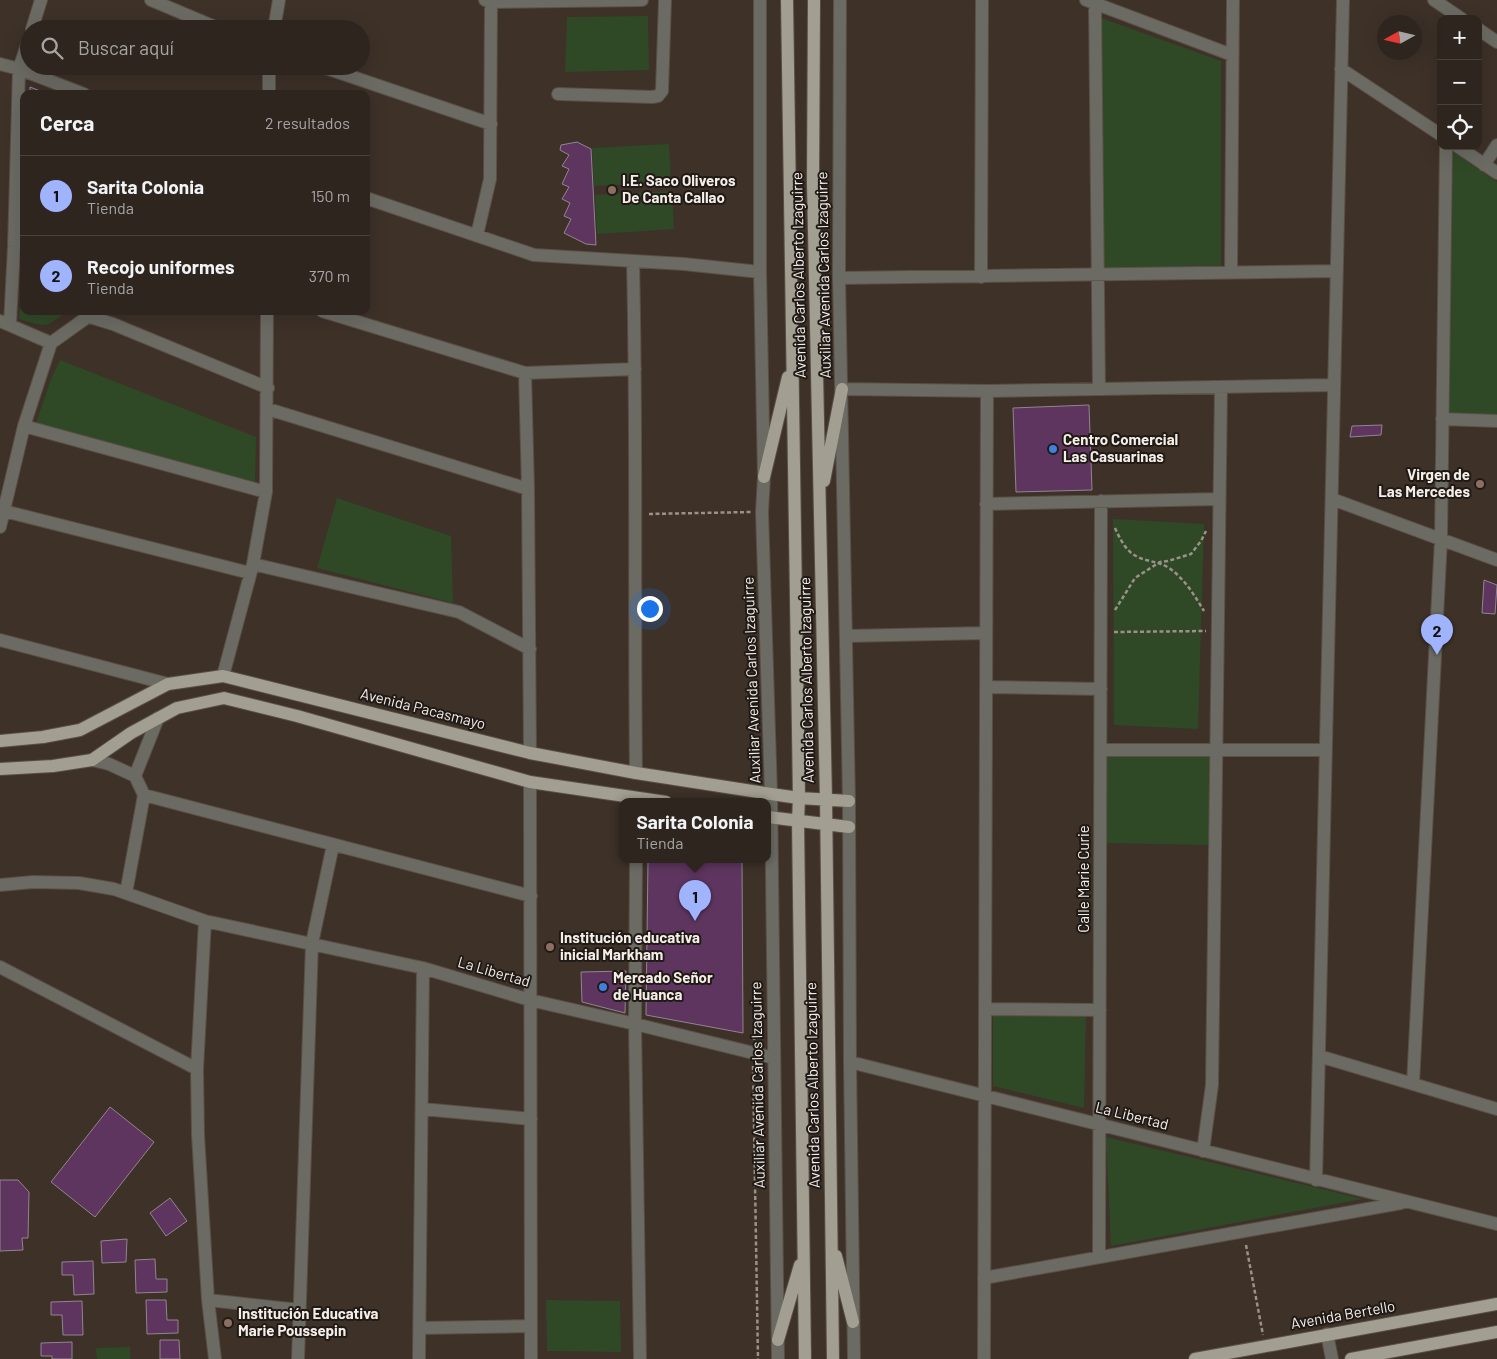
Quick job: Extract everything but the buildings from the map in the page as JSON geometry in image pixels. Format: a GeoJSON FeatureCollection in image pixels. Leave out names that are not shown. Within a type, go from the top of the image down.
{"type":"FeatureCollection","features":[{"type":"Feature","properties":{"kind":"main road","name":"Avenida Carlos Alberto Izaguirre"},"geometry":{"type":"LineString","coordinates":[[787,0],[791,182],[805,1359]]}},
{"type":"Feature","properties":{"kind":"main road","name":"Avenida Carlos Alberto Izaguirre"},"geometry":{"type":"LineString","coordinates":[[814,0],[813,183],[826,800],[833,1359]]}},
{"type":"Feature","properties":{"kind":"main road"},"geometry":{"type":"LineString","coordinates":[[791,182],[813,183]]}},
{"type":"Feature","properties":{"kind":"main road"},"geometry":{"type":"LineString","coordinates":[[764,477],[792,360]]}},
{"type":"Feature","properties":{"kind":"main road"},"geometry":{"type":"LineString","coordinates":[[819,508],[842,390]]}},
{"type":"Feature","properties":{"kind":"main road","name":"Avenida Pacasmayo"},"geometry":{"type":"LineString","coordinates":[[0,741],[43,737],[80,730],[168,684],[223,676],[530,752],[636,774],[799,798],[849,801]]}},
{"type":"Feature","properties":{"kind":"main road"},"geometry":{"type":"LineString","coordinates":[[297,716],[302,696]]}},
{"type":"Feature","properties":{"kind":"main road"},"geometry":{"type":"LineString","coordinates":[[0,769],[53,766],[92,760],[131,733],[177,708],[224,698],[297,716],[530,782],[625,798]]}},
{"type":"Feature","properties":{"kind":"main road"},"geometry":{"type":"LineString","coordinates":[[771,818],[849,827]]}},
{"type":"Feature","properties":{"kind":"main road"},"geometry":{"type":"LineString","coordinates":[[831,1237],[853,1322]]}},
{"type":"Feature","properties":{"kind":"main road"},"geometry":{"type":"LineString","coordinates":[[778,1340],[804,1251]]}},
{"type":"Feature","properties":{"kind":"main road","name":"Avenida Bertello"},"geometry":{"type":"LineString","coordinates":[[1195,1359],[1497,1304]]}},
{"type":"Feature","properties":{"kind":"main road"},"geometry":{"type":"LineString","coordinates":[[1351,1359],[1497,1332]]}},
{"type":"Feature","properties":{"kind":"street"},"geometry":{"type":"LineString","coordinates":[[35,20],[41,0]]}},
{"type":"Feature","properties":{"kind":"street"},"geometry":{"type":"LineString","coordinates":[[151,0],[199,20]]}},
{"type":"Feature","properties":{"kind":"street"},"geometry":{"type":"LineString","coordinates":[[276,20],[279,0]]}},
{"type":"Feature","properties":{"kind":"street"},"geometry":{"type":"LineString","coordinates":[[477,235],[490,179],[489,1],[642,0]]}},
{"type":"Feature","properties":{"kind":"street"},"geometry":{"type":"LineString","coordinates":[[558,94],[658,96],[662,92],[665,0]]}},
{"type":"Feature","properties":{"kind":"street","name":"Auxiliar Avenida Carlos Izaguirre"},"geometry":{"type":"LineString","coordinates":[[760,0],[760,272],[764,477],[762,512],[771,798]]}},
{"type":"Feature","properties":{"kind":"street","name":"Auxiliar Avenida Carlos Izaguirre"},"geometry":{"type":"LineString","coordinates":[[840,0],[839,278],[849,801],[854,1359]]}},
{"type":"Feature","properties":{"kind":"street"},"geometry":{"type":"LineString","coordinates":[[981,277],[982,0]]}},
{"type":"Feature","properties":{"kind":"street"},"geometry":{"type":"LineString","coordinates":[[1231,273],[1233,0]]}},
{"type":"Feature","properties":{"kind":"street"},"geometry":{"type":"LineString","coordinates":[[1316,1180],[1343,0]]}},
{"type":"Feature","properties":{"kind":"street"},"geometry":{"type":"LineString","coordinates":[[1434,0],[1456,15]]}},
{"type":"Feature","properties":{"kind":"street"},"geometry":{"type":"LineString","coordinates":[[1098,389],[1098,275],[1091,2],[1232,55]]}},
{"type":"Feature","properties":{"kind":"street"},"geometry":{"type":"LineString","coordinates":[[1482,32],[1497,42]]}},
{"type":"Feature","properties":{"kind":"street"},"geometry":{"type":"LineString","coordinates":[[0,64],[20,69],[20,176],[5,323],[51,343]]}},
{"type":"Feature","properties":{"kind":"street"},"geometry":{"type":"LineString","coordinates":[[1341,69],[1437,132]]}},
{"type":"Feature","properties":{"kind":"street"},"geometry":{"type":"LineString","coordinates":[[35,75],[74,90]]}},
{"type":"Feature","properties":{"kind":"street"},"geometry":{"type":"LineString","coordinates":[[269,75],[269,90]]}},
{"type":"Feature","properties":{"kind":"street"},"geometry":{"type":"LineString","coordinates":[[347,75],[491,124]]}},
{"type":"Feature","properties":{"kind":"street"},"geometry":{"type":"LineString","coordinates":[[1484,165],[1497,145]]}},
{"type":"Feature","properties":{"kind":"street"},"geometry":{"type":"LineString","coordinates":[[1413,1084],[1441,539],[1446,150]]}},
{"type":"Feature","properties":{"kind":"street"},"geometry":{"type":"LineString","coordinates":[[1463,150],[1497,173]]}},
{"type":"Feature","properties":{"kind":"street"},"geometry":{"type":"LineString","coordinates":[[370,199],[534,254],[684,264],[760,272]]}},
{"type":"Feature","properties":{"kind":"street"},"geometry":{"type":"LineString","coordinates":[[633,262],[636,774]]}},
{"type":"Feature","properties":{"kind":"street"},"geometry":{"type":"LineString","coordinates":[[839,278],[1337,272]]}},
{"type":"Feature","properties":{"kind":"street"},"geometry":{"type":"LineString","coordinates":[[223,676],[252,569],[266,492],[268,409],[267,315]]}},
{"type":"Feature","properties":{"kind":"street"},"geometry":{"type":"LineString","coordinates":[[335,315],[525,373],[635,369]]}},
{"type":"Feature","properties":{"kind":"street"},"geometry":{"type":"LineString","coordinates":[[0,527],[24,426],[51,343],[81,319],[90,317],[113,324],[268,388]]}},
{"type":"Feature","properties":{"kind":"street"},"geometry":{"type":"LineString","coordinates":[[525,373],[530,752]]}},
{"type":"Feature","properties":{"kind":"street"},"geometry":{"type":"LineString","coordinates":[[842,390],[987,391],[1334,385]]}},
{"type":"Feature","properties":{"kind":"street"},"geometry":{"type":"LineString","coordinates":[[1203,1151],[1212,1084],[1221,387]]}},
{"type":"Feature","properties":{"kind":"street"},"geometry":{"type":"LineString","coordinates":[[984,1359],[987,391]]}},
{"type":"Feature","properties":{"kind":"street"},"geometry":{"type":"LineString","coordinates":[[268,409],[528,490]]}},
{"type":"Feature","properties":{"kind":"street"},"geometry":{"type":"LineString","coordinates":[[1442,419],[1497,421]]}},
{"type":"Feature","properties":{"kind":"street"},"geometry":{"type":"LineString","coordinates":[[24,426],[266,492]]}},
{"type":"Feature","properties":{"kind":"street"},"geometry":{"type":"LineString","coordinates":[[986,504],[1219,499]]}},
{"type":"Feature","properties":{"kind":"street"},"geometry":{"type":"LineString","coordinates":[[1332,499],[1497,560]]}},
{"type":"Feature","properties":{"kind":"street","name":"Calle Marie Curie"},"geometry":{"type":"LineString","coordinates":[[1099,1257],[1101,501]]}},
{"type":"Feature","properties":{"kind":"street"},"geometry":{"type":"LineString","coordinates":[[4,511],[252,569],[459,612],[530,648]]}},
{"type":"Feature","properties":{"kind":"street"},"geometry":{"type":"LineString","coordinates":[[846,636],[986,634]]}},
{"type":"Feature","properties":{"kind":"street"},"geometry":{"type":"LineString","coordinates":[[0,640],[168,684]]}},
{"type":"Feature","properties":{"kind":"street"},"geometry":{"type":"LineString","coordinates":[[986,687],[1101,689]]}},
{"type":"Feature","properties":{"kind":"street"},"geometry":{"type":"LineString","coordinates":[[135,776],[158,718]]}},
{"type":"Feature","properties":{"kind":"street"},"geometry":{"type":"LineString","coordinates":[[1100,750],[1326,750]]}},
{"type":"Feature","properties":{"kind":"street"},"geometry":{"type":"LineString","coordinates":[[92,760],[109,764],[135,776],[144,795],[126,893]]}},
{"type":"Feature","properties":{"kind":"street"},"geometry":{"type":"LineString","coordinates":[[530,782],[532,896],[530,1000],[531,1359]]}},
{"type":"Feature","properties":{"kind":"street"},"geometry":{"type":"LineString","coordinates":[[144,795],[532,896]]}},
{"type":"Feature","properties":{"kind":"street"},"geometry":{"type":"LineString","coordinates":[[298,1359],[312,944],[332,845]]}},
{"type":"Feature","properties":{"kind":"street"},"geometry":{"type":"LineString","coordinates":[[636,863],[635,1024],[640,1359]]}},
{"type":"Feature","properties":{"kind":"street","name":"Auxiliar Avenida Carlos Izaguirre"},"geometry":{"type":"LineString","coordinates":[[770,863],[778,1359]]}},
{"type":"Feature","properties":{"kind":"street","name":"La Libertad"},"geometry":{"type":"LineString","coordinates":[[0,885],[34,882],[79,883],[114,889],[205,921],[423,968],[530,1000],[774,1058]]}},
{"type":"Feature","properties":{"kind":"street"},"geometry":{"type":"LineString","coordinates":[[205,921],[197,1069],[198,1135],[208,1300],[215,1359]]}},
{"type":"Feature","properties":{"kind":"street"},"geometry":{"type":"LineString","coordinates":[[0,967],[197,1069]]}},
{"type":"Feature","properties":{"kind":"street"},"geometry":{"type":"LineString","coordinates":[[419,1359],[423,968]]}},
{"type":"Feature","properties":{"kind":"street"},"geometry":{"type":"LineString","coordinates":[[985,1009],[1100,1010]]}},
{"type":"Feature","properties":{"kind":"street"},"geometry":{"type":"LineString","coordinates":[[1319,1056],[1497,1109]]}},
{"type":"Feature","properties":{"kind":"street","name":"La Libertad"},"geometry":{"type":"LineString","coordinates":[[850,1062],[1497,1224]]}},
{"type":"Feature","properties":{"kind":"street"},"geometry":{"type":"LineString","coordinates":[[422,1109],[531,1119]]}},
{"type":"Feature","properties":{"kind":"street"},"geometry":{"type":"LineString","coordinates":[[984,1278],[1406,1202]]}},
{"type":"Feature","properties":{"kind":"street"},"geometry":{"type":"LineString","coordinates":[[208,1300],[300,1310]]}},
{"type":"Feature","properties":{"kind":"street"},"geometry":{"type":"LineString","coordinates":[[420,1328],[531,1326]]}},
{"type":"Feature","properties":{"kind":"street"},"geometry":{"type":"LineString","coordinates":[[1328,1334],[1332,1359]]}},
{"type":"Feature","properties":{"kind":"path"},"geometry":{"type":"LineString","coordinates":[[635,514],[762,512]]}},
{"type":"Feature","properties":{"kind":"path"},"geometry":{"type":"LineString","coordinates":[[1112,523],[1126,548],[1137,556],[1160,562],[1172,570],[1194,594],[1217,631]]}},
{"type":"Feature","properties":{"kind":"path"},"geometry":{"type":"LineString","coordinates":[[1100,632],[1135,578],[1160,562],[1191,554],[1201,541],[1208,524]]}},
{"type":"Feature","properties":{"kind":"path"},"geometry":{"type":"LineString","coordinates":[[1100,632],[1217,631]]}},
{"type":"Feature","properties":{"kind":"path"},"geometry":{"type":"LineString","coordinates":[[758,1359],[754,1025],[774,1027]]}},
{"type":"Feature","properties":{"kind":"path"},"geometry":{"type":"LineString","coordinates":[[1244,1231],[1265,1346]]}},
{"type":"Feature","properties":{"kind":"green space"},"geometry":{"type":"Polygon","coordinates":[[[648,16],[649,70],[565,72],[567,17],[648,16]]]}},
{"type":"Feature","properties":{"kind":"green space"},"geometry":{"type":"Polygon","coordinates":[[[1101,18],[1221,61],[1221,266],[1104,269],[1101,18]]]}},
{"type":"Feature","properties":{"kind":"green space"},"geometry":{"type":"Polygon","coordinates":[[[669,144],[671,182],[594,186],[592,148],[669,144]]]}},
{"type":"Feature","properties":{"kind":"green space"},"geometry":{"type":"Polygon","coordinates":[[[1452,151],[1497,182],[1497,415],[1449,413],[1452,151]]]}},
{"type":"Feature","properties":{"kind":"green space"},"geometry":{"type":"Polygon","coordinates":[[[672,191],[674,229],[597,234],[595,195],[672,191]]]}},
{"type":"Feature","properties":{"kind":"green space"},"geometry":{"type":"Polygon","coordinates":[[[20,304],[20,315],[62,315],[45,325],[19,319],[20,304]]]}},
{"type":"Feature","properties":{"kind":"green space"},"geometry":{"type":"Polygon","coordinates":[[[60,360],[256,437],[255,482],[36,423],[51,379],[60,360]]]}},
{"type":"Feature","properties":{"kind":"green space"},"geometry":{"type":"Polygon","coordinates":[[[337,498],[451,536],[453,603],[317,568],[337,498]]]}},
{"type":"Feature","properties":{"kind":"green space"},"geometry":{"type":"Polygon","coordinates":[[[1113,519],[1204,524],[1198,729],[1114,725],[1113,519]]]}},
{"type":"Feature","properties":{"kind":"green space"},"geometry":{"type":"Polygon","coordinates":[[[1211,755],[1209,845],[1104,843],[1104,756],[1211,755]]]}},
{"type":"Feature","properties":{"kind":"green space"},"geometry":{"type":"Polygon","coordinates":[[[993,1012],[1086,1013],[1084,1108],[993,1086],[993,1012]]]}},
{"type":"Feature","properties":{"kind":"green space"},"geometry":{"type":"Polygon","coordinates":[[[1106,1137],[1363,1199],[1111,1246],[1106,1137]]]}},
{"type":"Feature","properties":{"kind":"green space"},"geometry":{"type":"Polygon","coordinates":[[[546,1300],[620,1301],[621,1352],[547,1351],[546,1300]]]}},
{"type":"Feature","properties":{"kind":"green space"},"geometry":{"type":"Polygon","coordinates":[[[130,1347],[130,1359],[97,1359],[96,1348],[130,1347]]]}},
{"type":"Feature","properties":{"kind":"place","name":"I.E. Saco Oliveros De Canta Callao"},"geometry":{"type":"Point","coordinates":[612,190]}},
{"type":"Feature","properties":{"kind":"place","name":"Centro Comercial Las Casuarinas"},"geometry":{"type":"Point","coordinates":[1053,449]}},
{"type":"Feature","properties":{"kind":"place","name":"Virgen de Las Mercedes"},"geometry":{"type":"Point","coordinates":[1480,484]}},
{"type":"Feature","properties":{"kind":"place","name":"Recojo uniformes"},"geometry":{"type":"Point","coordinates":[1437,655]}},
{"type":"Feature","properties":{"kind":"place","name":"Sarita Colonia"},"geometry":{"type":"Point","coordinates":[695,921]}},
{"type":"Feature","properties":{"kind":"place","name":"Institución educativa inicial Markham"},"geometry":{"type":"Point","coordinates":[550,947]}},
{"type":"Feature","properties":{"kind":"place","name":"Mercado Señor de Huanca"},"geometry":{"type":"Point","coordinates":[603,987]}},
{"type":"Feature","properties":{"kind":"place","name":"Institución Educativa Marie Poussepin"},"geometry":{"type":"Point","coordinates":[228,1323]}}]}
